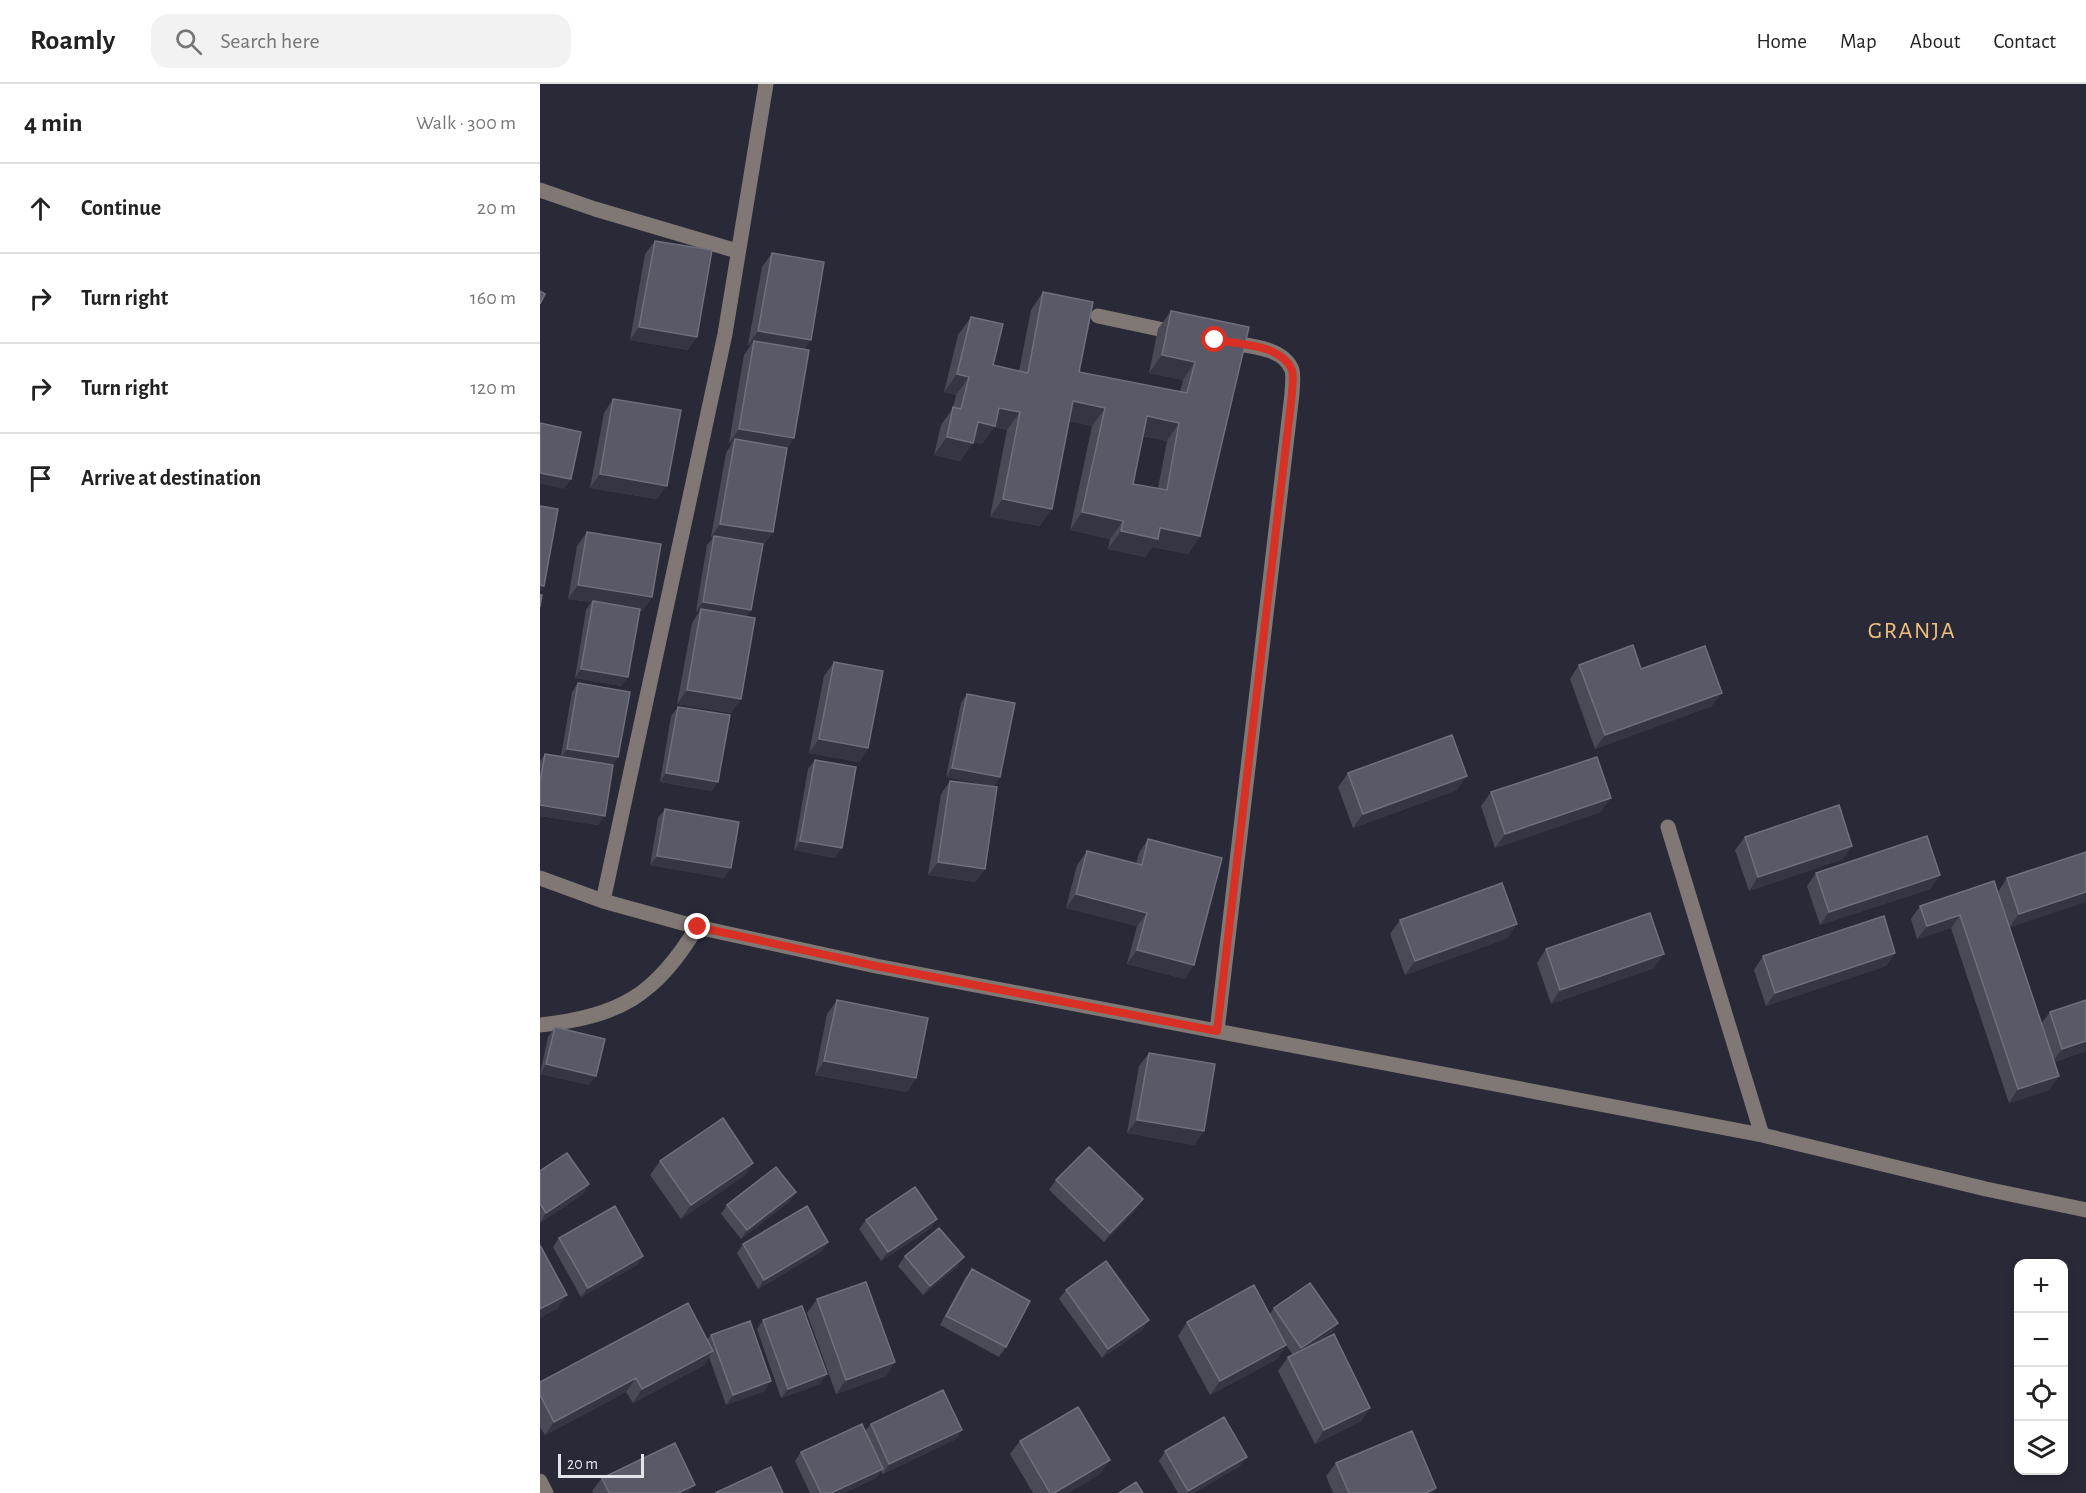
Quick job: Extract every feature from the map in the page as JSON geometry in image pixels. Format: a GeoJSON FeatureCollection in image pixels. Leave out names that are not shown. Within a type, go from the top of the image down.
{"type":"FeatureCollection","features":[{"type":"Feature","properties":{"kind":"street"},"geometry":{"type":"LineString","coordinates":[[603,901],[725,334],[766,84]]}},
{"type":"Feature","properties":{"kind":"street"},"geometry":{"type":"LineString","coordinates":[[540,190],[595,209],[737,251]]}},
{"type":"Feature","properties":{"kind":"street"},"geometry":{"type":"LineString","coordinates":[[1098,316],[1191,335]]}},
{"type":"Feature","properties":{"kind":"street"},"geometry":{"type":"LineString","coordinates":[[1215,340],[1261,348],[1282,356],[1292,371],[1292,394],[1217,1031]]}},
{"type":"Feature","properties":{"kind":"street"},"geometry":{"type":"LineString","coordinates":[[1668,827],[1762,1135]]}},
{"type":"Feature","properties":{"kind":"street"},"geometry":{"type":"LineString","coordinates":[[540,878],[603,901],[698,927],[876,966],[1762,1135],[1986,1189],[2086,1210]]}},
{"type":"Feature","properties":{"kind":"street"},"geometry":{"type":"LineString","coordinates":[[540,1025],[566,1022],[614,1010],[624,1004],[653,985],[679,957],[698,927]]}},
{"type":"Feature","properties":{"kind":"street"},"geometry":{"type":"LineString","coordinates":[[540,1481],[546,1493]]}},
{"type":"Feature","properties":{"kind":"building"},"geometry":{"type":"Polygon","coordinates":[[[655,241],[712,250],[697,337],[639,327],[655,241]]]}},
{"type":"Feature","properties":{"kind":"building"},"geometry":{"type":"Polygon","coordinates":[[[772,253],[824,262],[811,340],[758,331],[772,253]]]}},
{"type":"Feature","properties":{"kind":"building"},"geometry":{"type":"Polygon","coordinates":[[[540,291],[545,294],[540,304],[540,291]]]}},
{"type":"Feature","properties":{"kind":"building"},"geometry":{"type":"Polygon","coordinates":[[[1043,292],[1093,302],[1079,372],[1187,393],[1195,362],[1162,355],[1171,311],[1249,327],[1200,536],[1160,528],[1158,539],[1121,531],[1123,521],[1082,512],[1105,408],[1073,401],[1052,509],[1003,499],[1020,412],[999,408],[995,426],[978,422],[973,443],[947,437],[953,407],[961,409],[969,377],[957,374],[971,317],[1003,324],[993,365],[1028,373],[1043,292]],[[1147,416],[1133,484],[1167,490],[1179,423],[1147,416]]]}},
{"type":"Feature","properties":{"kind":"building"},"geometry":{"type":"Polygon","coordinates":[[[754,341],[809,350],[794,438],[739,429],[754,341]]]}},
{"type":"Feature","properties":{"kind":"building"},"geometry":{"type":"Polygon","coordinates":[[[613,399],[681,410],[667,486],[600,474],[613,399]]]}},
{"type":"Feature","properties":{"kind":"building"},"geometry":{"type":"Polygon","coordinates":[[[540,423],[581,432],[571,479],[540,473],[540,423]]]}},
{"type":"Feature","properties":{"kind":"building"},"geometry":{"type":"Polygon","coordinates":[[[735,439],[787,448],[773,532],[720,524],[735,439]]]}},
{"type":"Feature","properties":{"kind":"building"},"geometry":{"type":"Polygon","coordinates":[[[540,506],[558,509],[544,586],[540,585],[540,506]]]}},
{"type":"Feature","properties":{"kind":"building"},"geometry":{"type":"Polygon","coordinates":[[[587,532],[661,544],[652,597],[578,585],[587,532]]]}},
{"type":"Feature","properties":{"kind":"building"},"geometry":{"type":"Polygon","coordinates":[[[714,536],[763,544],[751,610],[703,602],[714,536]]]}},
{"type":"Feature","properties":{"kind":"building"},"geometry":{"type":"Polygon","coordinates":[[[593,601],[640,609],[628,677],[581,669],[593,601]]]}},
{"type":"Feature","properties":{"kind":"building"},"geometry":{"type":"Polygon","coordinates":[[[701,609],[755,618],[741,699],[687,690],[701,609]]]}},
{"type":"Feature","properties":{"kind":"building"},"geometry":{"type":"Polygon","coordinates":[[[1633,645],[1641,669],[1705,646],[1722,693],[1605,735],[1579,665],[1633,645]]]}},
{"type":"Feature","properties":{"kind":"building"},"geometry":{"type":"Polygon","coordinates":[[[834,662],[883,671],[868,748],[819,739],[834,662]]]}},
{"type":"Feature","properties":{"kind":"building"},"geometry":{"type":"Polygon","coordinates":[[[578,683],[630,692],[618,757],[567,749],[578,683]]]}},
{"type":"Feature","properties":{"kind":"building"},"geometry":{"type":"Polygon","coordinates":[[[967,694],[1015,703],[1000,777],[952,768],[967,694]]]}},
{"type":"Feature","properties":{"kind":"building"},"geometry":{"type":"Polygon","coordinates":[[[678,707],[730,715],[718,782],[666,773],[678,707]]]}},
{"type":"Feature","properties":{"kind":"building"},"geometry":{"type":"Polygon","coordinates":[[[1452,735],[1467,776],[1363,814],[1348,773],[1452,735]]]}},
{"type":"Feature","properties":{"kind":"building"},"geometry":{"type":"Polygon","coordinates":[[[545,754],[613,765],[605,816],[540,805],[540,782],[545,754]]]}},
{"type":"Feature","properties":{"kind":"building"},"geometry":{"type":"Polygon","coordinates":[[[1597,757],[1611,798],[1505,834],[1491,792],[1597,757]]]}},
{"type":"Feature","properties":{"kind":"building"},"geometry":{"type":"Polygon","coordinates":[[[815,760],[856,767],[842,848],[800,841],[815,760]]]}},
{"type":"Feature","properties":{"kind":"building"},"geometry":{"type":"Polygon","coordinates":[[[950,781],[997,787],[985,869],[938,862],[950,781]]]}},
{"type":"Feature","properties":{"kind":"building"},"geometry":{"type":"Polygon","coordinates":[[[1839,805],[1852,846],[1758,877],[1745,837],[1839,805]]]}},
{"type":"Feature","properties":{"kind":"building"},"geometry":{"type":"Polygon","coordinates":[[[665,809],[739,822],[731,868],[657,856],[665,809]]]}},
{"type":"Feature","properties":{"kind":"building"},"geometry":{"type":"Polygon","coordinates":[[[1927,836],[1940,875],[1829,912],[1816,873],[1927,836]]]}},
{"type":"Feature","properties":{"kind":"building"},"geometry":{"type":"Polygon","coordinates":[[[1148,839],[1222,858],[1194,965],[1137,950],[1147,913],[1076,894],[1087,851],[1142,865],[1148,839]]]}},
{"type":"Feature","properties":{"kind":"building"},"geometry":{"type":"Polygon","coordinates":[[[2086,852],[2086,892],[2019,914],[2007,878],[2086,852]]]}},
{"type":"Feature","properties":{"kind":"building"},"geometry":{"type":"Polygon","coordinates":[[[1994,881],[2059,1076],[2018,1089],[1960,915],[1927,926],[1920,906],[1994,881]]]}},
{"type":"Feature","properties":{"kind":"building"},"geometry":{"type":"Polygon","coordinates":[[[1502,883],[1517,924],[1415,961],[1400,920],[1502,883]]]}},
{"type":"Feature","properties":{"kind":"building"},"geometry":{"type":"Polygon","coordinates":[[[1650,913],[1664,954],[1560,990],[1546,949],[1650,913]]]}},
{"type":"Feature","properties":{"kind":"building"},"geometry":{"type":"Polygon","coordinates":[[[1884,916],[1895,953],[1775,993],[1763,956],[1884,916]]]}},
{"type":"Feature","properties":{"kind":"building"},"geometry":{"type":"Polygon","coordinates":[[[837,1000],[928,1018],[916,1078],[824,1061],[837,1000]]]}},
{"type":"Feature","properties":{"kind":"building"},"geometry":{"type":"Polygon","coordinates":[[[2086,1000],[2086,1041],[2062,1049],[2050,1012],[2086,1000]]]}},
{"type":"Feature","properties":{"kind":"building"},"geometry":{"type":"Polygon","coordinates":[[[555,1027],[605,1039],[596,1076],[546,1064],[555,1027]]]}},
{"type":"Feature","properties":{"kind":"building"},"geometry":{"type":"Polygon","coordinates":[[[1149,1053],[1215,1064],[1204,1131],[1137,1120],[1149,1053]]]}},
{"type":"Feature","properties":{"kind":"building"},"geometry":{"type":"Polygon","coordinates":[[[723,1118],[753,1163],[691,1205],[660,1161],[723,1118]]]}},
{"type":"Feature","properties":{"kind":"building"},"geometry":{"type":"Polygon","coordinates":[[[1089,1147],[1143,1199],[1110,1233],[1056,1180],[1089,1147]]]}},
{"type":"Feature","properties":{"kind":"building"},"geometry":{"type":"Polygon","coordinates":[[[567,1153],[589,1184],[546,1213],[540,1204],[540,1171],[567,1153]]]}},
{"type":"Feature","properties":{"kind":"building"},"geometry":{"type":"Polygon","coordinates":[[[776,1167],[796,1192],[747,1230],[727,1205],[776,1167]]]}},
{"type":"Feature","properties":{"kind":"building"},"geometry":{"type":"Polygon","coordinates":[[[915,1187],[937,1219],[888,1252],[866,1220],[915,1187]]]}},
{"type":"Feature","properties":{"kind":"building"},"geometry":{"type":"Polygon","coordinates":[[[615,1206],[643,1256],[588,1288],[559,1238],[615,1206]]]}},
{"type":"Feature","properties":{"kind":"building"},"geometry":{"type":"Polygon","coordinates":[[[807,1206],[828,1242],[764,1280],[743,1244],[807,1206]]]}},
{"type":"Feature","properties":{"kind":"building"},"geometry":{"type":"Polygon","coordinates":[[[939,1228],[964,1257],[930,1286],[905,1256],[939,1228]]]}},
{"type":"Feature","properties":{"kind":"building"},"geometry":{"type":"Polygon","coordinates":[[[540,1245],[567,1295],[540,1309],[540,1245]]]}},
{"type":"Feature","properties":{"kind":"building"},"geometry":{"type":"Polygon","coordinates":[[[1106,1261],[1149,1320],[1108,1349],[1066,1290],[1106,1261]]]}},
{"type":"Feature","properties":{"kind":"building"},"geometry":{"type":"Polygon","coordinates":[[[972,1269],[1030,1301],[1006,1347],[946,1316],[972,1269]]]}},
{"type":"Feature","properties":{"kind":"building"},"geometry":{"type":"Polygon","coordinates":[[[866,1282],[895,1362],[846,1380],[817,1299],[866,1282]]]}},
{"type":"Feature","properties":{"kind":"building"},"geometry":{"type":"Polygon","coordinates":[[[1310,1283],[1338,1323],[1301,1348],[1274,1308],[1310,1283]]]}},
{"type":"Feature","properties":{"kind":"building"},"geometry":{"type":"Polygon","coordinates":[[[1254,1285],[1286,1345],[1220,1381],[1187,1322],[1254,1285]]]}},
{"type":"Feature","properties":{"kind":"building"},"geometry":{"type":"Polygon","coordinates":[[[688,1303],[713,1351],[642,1389],[636,1378],[554,1422],[540,1395],[540,1382],[688,1303]]]}},
{"type":"Feature","properties":{"kind":"building"},"geometry":{"type":"Polygon","coordinates":[[[802,1306],[827,1374],[788,1389],[763,1320],[802,1306]]]}},
{"type":"Feature","properties":{"kind":"building"},"geometry":{"type":"Polygon","coordinates":[[[750,1321],[771,1381],[733,1395],[711,1335],[750,1321]]]}},
{"type":"Feature","properties":{"kind":"building"},"geometry":{"type":"Polygon","coordinates":[[[1334,1334],[1370,1408],[1324,1430],[1288,1357],[1334,1334]]]}},
{"type":"Feature","properties":{"kind":"building"},"geometry":{"type":"Polygon","coordinates":[[[943,1390],[962,1430],[889,1464],[871,1424],[943,1390]]]}},
{"type":"Feature","properties":{"kind":"building"},"geometry":{"type":"Polygon","coordinates":[[[1078,1407],[1110,1460],[1054,1493],[1050,1493],[1020,1441],[1078,1407]]]}},
{"type":"Feature","properties":{"kind":"building"},"geometry":{"type":"Polygon","coordinates":[[[1224,1417],[1247,1457],[1188,1491],[1165,1451],[1224,1417]]]}},
{"type":"Feature","properties":{"kind":"building"},"geometry":{"type":"Polygon","coordinates":[[[862,1424],[883,1469],[831,1493],[821,1493],[801,1452],[862,1424]]]}},
{"type":"Feature","properties":{"kind":"building"},"geometry":{"type":"Polygon","coordinates":[[[1412,1431],[1436,1488],[1426,1493],[1349,1493],[1336,1463],[1412,1431]]]}},
{"type":"Feature","properties":{"kind":"building"},"geometry":{"type":"Polygon","coordinates":[[[675,1443],[695,1485],[678,1493],[609,1493],[602,1478],[675,1443]]]}},
{"type":"Feature","properties":{"kind":"building"},"geometry":{"type":"Polygon","coordinates":[[[771,1467],[783,1493],[715,1493],[771,1467]]]}},
{"type":"Feature","properties":{"kind":"building"},"geometry":{"type":"Polygon","coordinates":[[[1136,1482],[1143,1493],[1119,1493],[1136,1482]]]}},
{"type":"Feature","properties":{"kind":"district","name":"GRANJA"},"geometry":{"type":"Point","coordinates":[1912,631]}},
{"type":"Feature","properties":{"kind":"route"},"geometry":{"type":"LineString","coordinates":[[698,927],[876,966],[1217,1031],[1292,394],[1292,371],[1282,356],[1261,348],[1215,340]]}}]}
